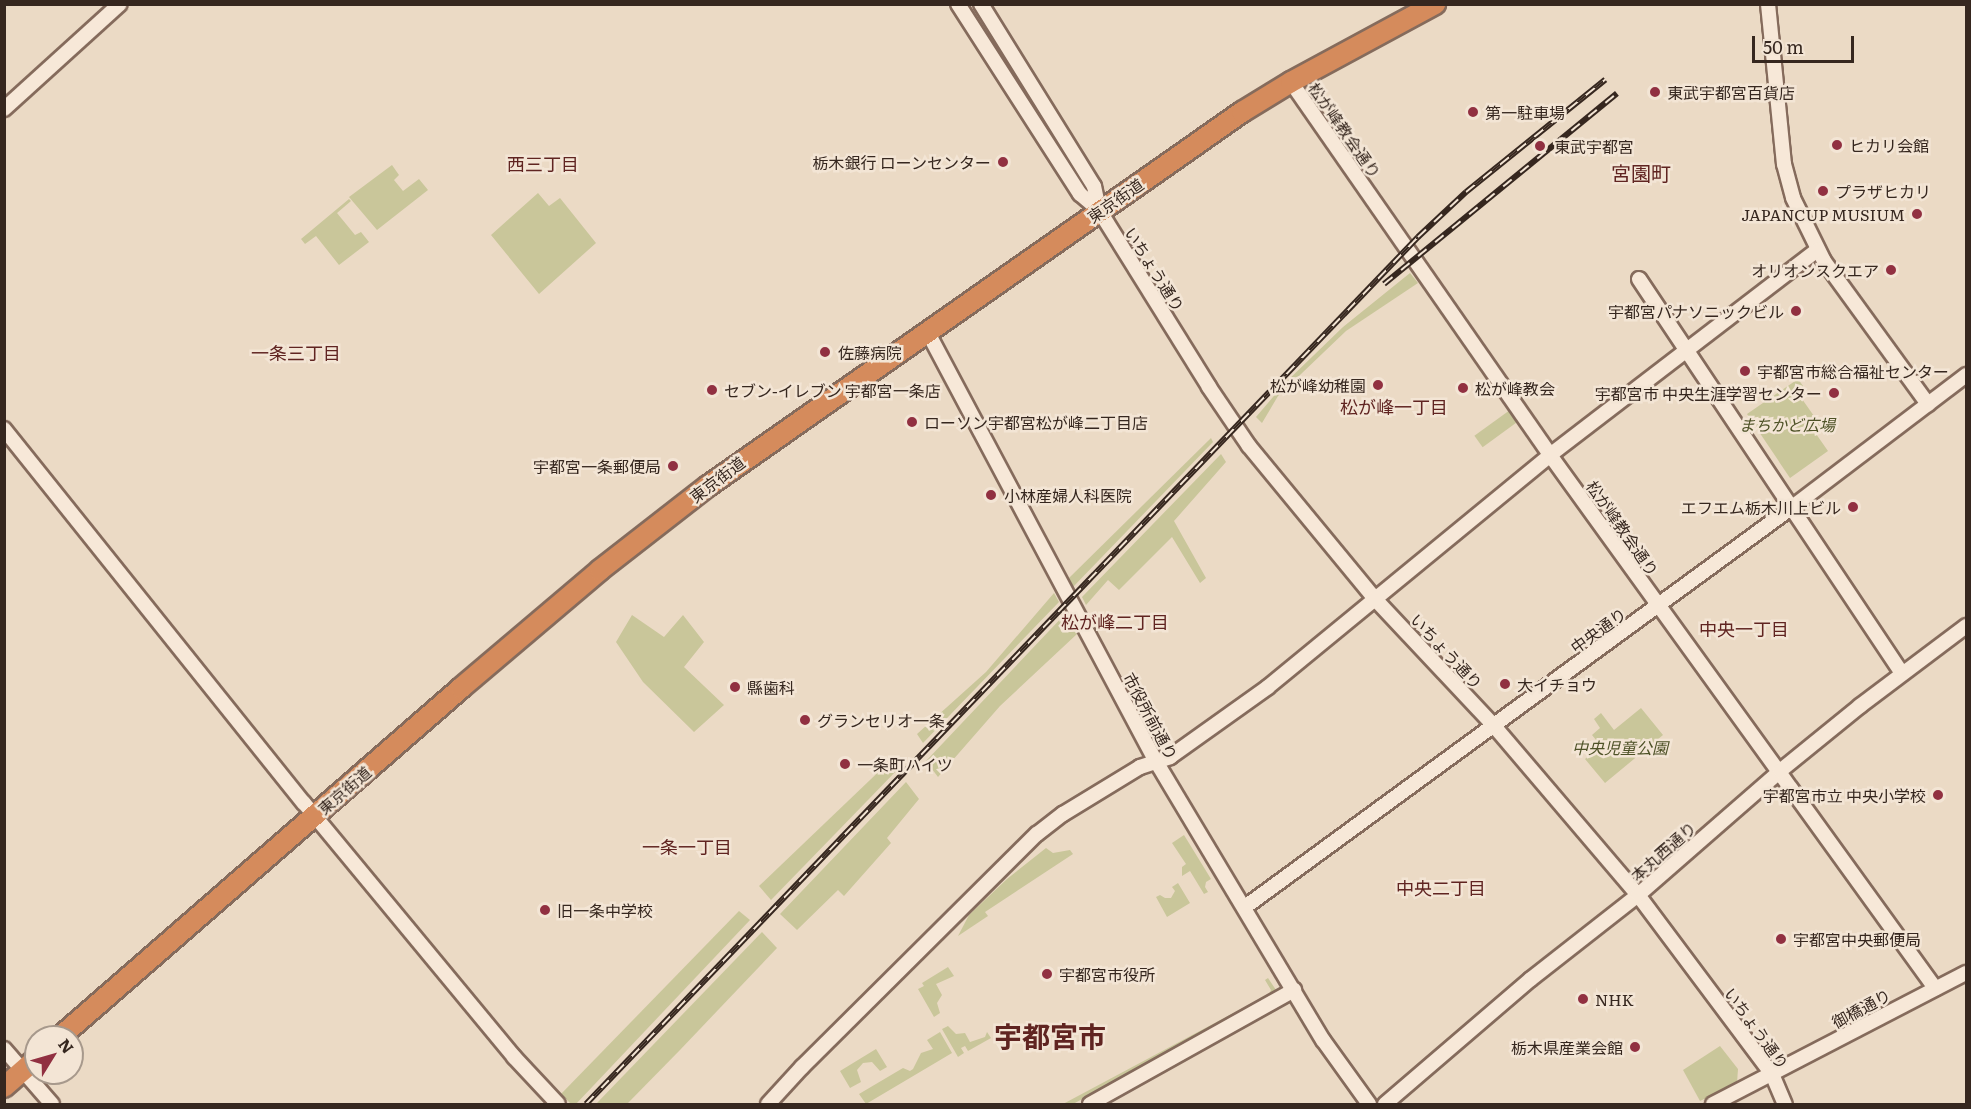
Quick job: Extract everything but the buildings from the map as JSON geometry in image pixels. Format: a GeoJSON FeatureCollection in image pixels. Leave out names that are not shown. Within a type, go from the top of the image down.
{"type":"FeatureCollection","features":[{"type":"Feature","properties":{"kind":"highway","name":"東京街道"},"geometry":{"type":"LineString","coordinates":[[74,1025],[504,651],[658,525],[772,440],[1233,118],[1291,82],[1435,4]]}},
{"type":"Feature","properties":{"kind":"highway"},"geometry":{"type":"LineString","coordinates":[[4,1087],[24,1069]]}},
{"type":"Feature","properties":{"kind":"street"},"geometry":{"type":"LineString","coordinates":[[4,109],[120,4]]}},
{"type":"Feature","properties":{"kind":"street"},"geometry":{"type":"LineString","coordinates":[[958,4],[1080,194],[1100,210]]}},
{"type":"Feature","properties":{"kind":"street"},"geometry":{"type":"LineString","coordinates":[[981,4],[1094,186],[1100,210]]}},
{"type":"Feature","properties":{"kind":"street"},"geometry":{"type":"LineString","coordinates":[[1768,4],[1784,164],[1793,198],[1818,250],[1848,297],[1928,404]]}},
{"type":"Feature","properties":{"kind":"street","name":"松が峰教会通り"},"geometry":{"type":"LineString","coordinates":[[1291,82],[1550,455],[1935,988]]}},
{"type":"Feature","properties":{"kind":"street","name":"いちょう通り"},"geometry":{"type":"LineString","coordinates":[[1100,210],[1236,427],[1267,470],[1375,599],[1495,727],[1638,895],[1772,1074],[1785,1104]]}},
{"type":"Feature","properties":{"kind":"street"},"geometry":{"type":"LineString","coordinates":[[768,1104],[810,1059],[1036,834],[1063,814],[1140,767],[1170,757],[1268,687],[1550,455],[1818,250]]}},
{"type":"Feature","properties":{"kind":"street"},"geometry":{"type":"LineString","coordinates":[[1639,279],[1902,674]]}},
{"type":"Feature","properties":{"kind":"street","name":"市役所前通り"},"geometry":{"type":"LineString","coordinates":[[927,331],[1157,763],[1323,1040],[1369,1104]]}},
{"type":"Feature","properties":{"kind":"street","name":"中央通り"},"geometry":{"type":"LineString","coordinates":[[1245,907],[1495,727],[1966,375]]}},
{"type":"Feature","properties":{"kind":"street"},"geometry":{"type":"LineString","coordinates":[[4,429],[315,816],[507,1048],[558,1104]]}},
{"type":"Feature","properties":{"kind":"street","name":"本丸西通り"},"geometry":{"type":"LineString","coordinates":[[1385,1104],[1531,979],[1638,895],[1780,771],[1966,626]]}},
{"type":"Feature","properties":{"kind":"street","name":"御橋通り"},"geometry":{"type":"LineString","coordinates":[[1713,1104],[1966,973]]}},
{"type":"Feature","properties":{"kind":"street"},"geometry":{"type":"LineString","coordinates":[[1090,1104],[1294,990]]}},
{"type":"Feature","properties":{"kind":"street"},"geometry":{"type":"LineString","coordinates":[[4,1049],[24,1061]]}},
{"type":"Feature","properties":{"kind":"street"},"geometry":{"type":"LineString","coordinates":[[42,1085],[52,1104]]}},
{"type":"Feature","properties":{"kind":"green space"},"geometry":{"type":"Polygon","coordinates":[[[392,165],[399,175],[394,180],[403,191],[419,179],[428,190],[377,230],[349,197],[392,165]]]}},
{"type":"Feature","properties":{"kind":"green space"},"geometry":{"type":"Polygon","coordinates":[[[538,193],[549,206],[560,198],[596,243],[539,294],[491,235],[538,193]]]}},
{"type":"Feature","properties":{"kind":"green space"},"geometry":{"type":"Polygon","coordinates":[[[349,199],[351,201],[337,213],[355,235],[361,232],[369,242],[339,265],[316,236],[305,244],[301,239],[349,199]]]}},
{"type":"Feature","properties":{"kind":"green space"},"geometry":{"type":"Polygon","coordinates":[[[1410,273],[1418,283],[1346,331],[1278,396],[1262,423],[1256,417],[1285,383],[1343,327],[1410,273]]]}},
{"type":"Feature","properties":{"kind":"green space","name":"まちかど広場"},"geometry":{"type":"Polygon","coordinates":[[[1798,379],[1809,394],[1802,399],[1821,426],[1814,431],[1828,451],[1790,478],[1747,414],[1798,379]]]}},
{"type":"Feature","properties":{"kind":"green space"},"geometry":{"type":"Polygon","coordinates":[[[1510,410],[1518,421],[1483,447],[1474,436],[1510,410]]]}},
{"type":"Feature","properties":{"kind":"green space"},"geometry":{"type":"Polygon","coordinates":[[[1211,438],[1213,442],[1073,587],[1069,578],[1211,438]]]}},
{"type":"Feature","properties":{"kind":"green space"},"geometry":{"type":"Polygon","coordinates":[[[1221,454],[1226,462],[1174,521],[1206,578],[1200,583],[1172,537],[1119,590],[1108,580],[1086,605],[1082,597],[1221,454]]]}},
{"type":"Feature","properties":{"kind":"green space"},"geometry":{"type":"Polygon","coordinates":[[[1054,593],[1059,602],[923,743],[917,734],[986,672],[1054,593]]]}},
{"type":"Feature","properties":{"kind":"green space"},"geometry":{"type":"Polygon","coordinates":[[[1066,613],[1077,634],[1000,706],[938,777],[926,761],[1066,613]]]}},
{"type":"Feature","properties":{"kind":"green space"},"geometry":{"type":"Polygon","coordinates":[[[632,615],[664,637],[683,615],[704,642],[684,667],[724,705],[694,732],[643,682],[616,642],[632,615]]]}},
{"type":"Feature","properties":{"kind":"green space","name":"中央児童公園"},"geometry":{"type":"Polygon","coordinates":[[[1641,708],[1663,735],[1605,783],[1585,759],[1601,746],[1592,735],[1600,728],[1594,719],[1601,713],[1614,730],[1641,708]]]}},
{"type":"Feature","properties":{"kind":"green space"},"geometry":{"type":"Polygon","coordinates":[[[893,758],[899,768],[771,900],[759,886],[893,758]]]}},
{"type":"Feature","properties":{"kind":"green space"},"geometry":{"type":"Polygon","coordinates":[[[906,782],[919,799],[887,838],[891,843],[844,896],[838,890],[797,930],[780,914],[906,782]]]}},
{"type":"Feature","properties":{"kind":"green space"},"geometry":{"type":"Polygon","coordinates":[[[1184,835],[1211,879],[1206,882],[1205,887],[1208,892],[1204,894],[1190,871],[1182,876],[1182,867],[1186,864],[1172,843],[1184,835]]]}},
{"type":"Feature","properties":{"kind":"green space"},"geometry":{"type":"Polygon","coordinates":[[[1046,848],[1053,853],[1070,850],[1073,854],[985,912],[988,916],[958,936],[969,915],[1007,879],[1046,848]]]}},
{"type":"Feature","properties":{"kind":"green space"},"geometry":{"type":"Polygon","coordinates":[[[1178,883],[1190,903],[1167,917],[1156,897],[1160,895],[1171,898],[1175,891],[1172,887],[1178,883]]]}},
{"type":"Feature","properties":{"kind":"green space"},"geometry":{"type":"Polygon","coordinates":[[[739,911],[750,920],[576,1104],[571,1104],[561,1094],[739,911]]]}},
{"type":"Feature","properties":{"kind":"green space"},"geometry":{"type":"Polygon","coordinates":[[[762,932],[777,948],[680,1050],[627,1104],[596,1104],[762,932]]]}},
{"type":"Feature","properties":{"kind":"green space"},"geometry":{"type":"Polygon","coordinates":[[[948,967],[954,976],[936,984],[942,995],[937,1003],[940,1013],[934,1017],[918,989],[924,986],[922,983],[948,967]]]}},
{"type":"Feature","properties":{"kind":"green space"},"geometry":{"type":"Polygon","coordinates":[[[1268,978],[1276,990],[1274,996],[1073,1104],[1063,1104],[1269,994],[1271,990],[1265,980],[1268,978]]]}},
{"type":"Feature","properties":{"kind":"green space"},"geometry":{"type":"Polygon","coordinates":[[[948,1026],[956,1034],[965,1033],[970,1042],[985,1037],[987,1032],[991,1038],[968,1051],[965,1046],[961,1048],[964,1053],[958,1057],[942,1029],[948,1026]]]}},
{"type":"Feature","properties":{"kind":"green space"},"geometry":{"type":"Polygon","coordinates":[[[940,1032],[952,1053],[866,1104],[859,1094],[903,1068],[910,1071],[913,1069],[921,1053],[933,1049],[927,1040],[940,1032]]]}},
{"type":"Feature","properties":{"kind":"green space"},"geometry":{"type":"Polygon","coordinates":[[[1720,1046],[1738,1069],[1737,1083],[1700,1101],[1683,1070],[1720,1046]]]}},
{"type":"Feature","properties":{"kind":"green space"},"geometry":{"type":"Polygon","coordinates":[[[876,1049],[887,1067],[880,1071],[872,1062],[863,1063],[857,1070],[861,1082],[850,1088],[840,1071],[876,1049]]]}},
{"type":"Feature","properties":{"kind":"railway"},"geometry":{"type":"LineString","coordinates":[[586,1104],[1418,237],[1466,192],[1605,80]]}},
{"type":"Feature","properties":{"kind":"railway"},"geometry":{"type":"LineString","coordinates":[[1384,284],[1617,93]]}},
{"type":"Feature","properties":{"kind":"place","name":"東武宇都宮百貨店"},"geometry":{"type":"Point","coordinates":[1655,92]}},
{"type":"Feature","properties":{"kind":"place","name":"第一駐車場"},"geometry":{"type":"Point","coordinates":[1473,112]}},
{"type":"Feature","properties":{"kind":"place","name":"ヒカリ会館"},"geometry":{"type":"Point","coordinates":[1837,145]}},
{"type":"Feature","properties":{"kind":"place","name":"東武宇都宮"},"geometry":{"type":"Point","coordinates":[1540,146]}},
{"type":"Feature","properties":{"kind":"place","name":"栃木銀行 ローンセンター"},"geometry":{"type":"Point","coordinates":[1003,162]}},
{"type":"Feature","properties":{"kind":"place","name":"プラザヒカリ"},"geometry":{"type":"Point","coordinates":[1823,191]}},
{"type":"Feature","properties":{"kind":"place","name":"JAPANCUP MUSIUM"},"geometry":{"type":"Point","coordinates":[1917,214]}},
{"type":"Feature","properties":{"kind":"place","name":"オリオンスクエア"},"geometry":{"type":"Point","coordinates":[1891,270]}},
{"type":"Feature","properties":{"kind":"place","name":"宇都宮パナソニックビル"},"geometry":{"type":"Point","coordinates":[1796,311]}},
{"type":"Feature","properties":{"kind":"place","name":"佐藤病院"},"geometry":{"type":"Point","coordinates":[825,352]}},
{"type":"Feature","properties":{"kind":"place","name":"宇都宮市総合福祉センター"},"geometry":{"type":"Point","coordinates":[1745,371]}},
{"type":"Feature","properties":{"kind":"place","name":"松が峰幼稚園"},"geometry":{"type":"Point","coordinates":[1378,385]}},
{"type":"Feature","properties":{"kind":"place","name":"松が峰教会"},"geometry":{"type":"Point","coordinates":[1463,388]}},
{"type":"Feature","properties":{"kind":"place","name":"セブン-イレブン 宇都宮一条店"},"geometry":{"type":"Point","coordinates":[712,390]}},
{"type":"Feature","properties":{"kind":"place","name":"宇都宮市 中央生涯学習センター"},"geometry":{"type":"Point","coordinates":[1834,393]}},
{"type":"Feature","properties":{"kind":"place","name":"ローソン宇都宮松が峰二丁目店"},"geometry":{"type":"Point","coordinates":[912,422]}},
{"type":"Feature","properties":{"kind":"place","name":"宇都宮一条郵便局"},"geometry":{"type":"Point","coordinates":[673,466]}},
{"type":"Feature","properties":{"kind":"place","name":"小林産婦人科医院"},"geometry":{"type":"Point","coordinates":[991,495]}},
{"type":"Feature","properties":{"kind":"place","name":"エフエム栃木川上ビル"},"geometry":{"type":"Point","coordinates":[1853,507]}},
{"type":"Feature","properties":{"kind":"place","name":"大イチョウ"},"geometry":{"type":"Point","coordinates":[1505,684]}},
{"type":"Feature","properties":{"kind":"place","name":"縣歯科"},"geometry":{"type":"Point","coordinates":[735,687]}},
{"type":"Feature","properties":{"kind":"place","name":"グランセリオ一条"},"geometry":{"type":"Point","coordinates":[805,720]}},
{"type":"Feature","properties":{"kind":"place","name":"一条町ハイツ"},"geometry":{"type":"Point","coordinates":[845,764]}},
{"type":"Feature","properties":{"kind":"place","name":"宇都宮市立 中央小学校"},"geometry":{"type":"Point","coordinates":[1938,795]}},
{"type":"Feature","properties":{"kind":"place","name":"旧一条中学校"},"geometry":{"type":"Point","coordinates":[545,910]}},
{"type":"Feature","properties":{"kind":"place","name":"宇都宮中央郵便局"},"geometry":{"type":"Point","coordinates":[1781,939]}},
{"type":"Feature","properties":{"kind":"place","name":"宇都宮市役所"},"geometry":{"type":"Point","coordinates":[1047,974]}},
{"type":"Feature","properties":{"kind":"place","name":"NHK"},"geometry":{"type":"Point","coordinates":[1583,999]}},
{"type":"Feature","properties":{"kind":"place","name":"栃木県産業会館"},"geometry":{"type":"Point","coordinates":[1635,1047]}},
{"type":"Feature","properties":{"kind":"district","name":"西三丁目"},"geometry":{"type":"Point","coordinates":[543,164]}},
{"type":"Feature","properties":{"kind":"district","name":"宮園町"},"geometry":{"type":"Point","coordinates":[1641,172]}},
{"type":"Feature","properties":{"kind":"district","name":"一条三丁目"},"geometry":{"type":"Point","coordinates":[296,353]}},
{"type":"Feature","properties":{"kind":"district","name":"松が峰一丁目"},"geometry":{"type":"Point","coordinates":[1394,407]}},
{"type":"Feature","properties":{"kind":"district","name":"松が峰二丁目"},"geometry":{"type":"Point","coordinates":[1115,622]}},
{"type":"Feature","properties":{"kind":"district","name":"中央一丁目"},"geometry":{"type":"Point","coordinates":[1744,629]}},
{"type":"Feature","properties":{"kind":"district","name":"一条一丁目"},"geometry":{"type":"Point","coordinates":[687,847]}},
{"type":"Feature","properties":{"kind":"district","name":"中央二丁目"},"geometry":{"type":"Point","coordinates":[1441,888]}},
{"type":"Feature","properties":{"kind":"district","name":"宇都宮市"},"geometry":{"type":"Point","coordinates":[1050,1035]}}]}
